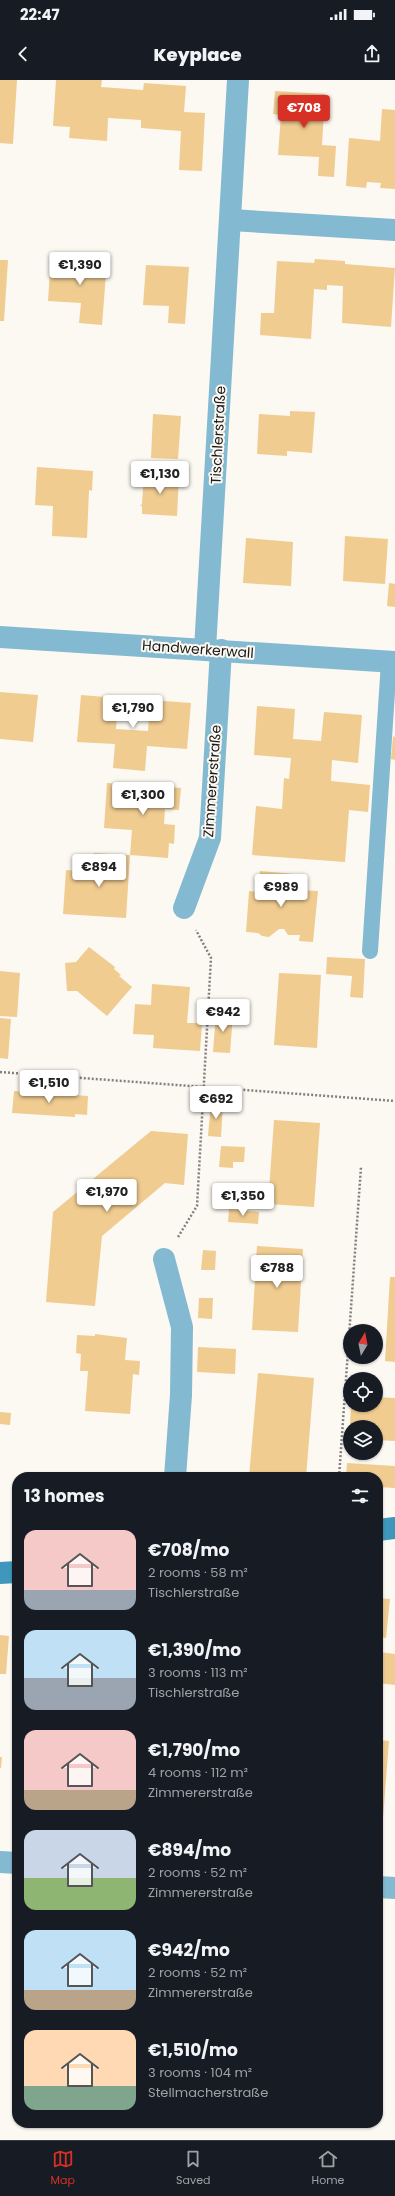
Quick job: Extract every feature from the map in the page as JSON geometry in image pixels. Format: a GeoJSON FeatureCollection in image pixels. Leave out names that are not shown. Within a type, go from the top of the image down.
{"type":"FeatureCollection","features":[{"type":"Feature","properties":{"kind":"street","name":"Tischlerstraße"},"geometry":{"type":"LineString","coordinates":[[213,650],[230,220],[238,80]]}},
{"type":"Feature","properties":{"kind":"street"},"geometry":{"type":"LineString","coordinates":[[230,220],[395,230]]}},
{"type":"Feature","properties":{"kind":"street","name":"Handwerkerwall"},"geometry":{"type":"LineString","coordinates":[[0,636],[392,662]]}},
{"type":"Feature","properties":{"kind":"street","name":"Zimmererstraße"},"geometry":{"type":"LineString","coordinates":[[184,908],[210,838],[213,650]]}},
{"type":"Feature","properties":{"kind":"street"},"geometry":{"type":"LineString","coordinates":[[164,1259],[182,1327],[181,1395],[175,1472]]}},
{"type":"Feature","properties":{"kind":"street"},"geometry":{"type":"LineString","coordinates":[[383,1529],[395,1528]]}},
{"type":"Feature","properties":{"kind":"street"},"geometry":{"type":"LineString","coordinates":[[0,1573],[12,1572]]}},
{"type":"Feature","properties":{"kind":"street"},"geometry":{"type":"LineString","coordinates":[[0,1862],[12,1863]]}},
{"type":"Feature","properties":{"kind":"street"},"geometry":{"type":"LineString","coordinates":[[383,1887],[395,1888]]}},
{"type":"Feature","properties":{"kind":"lane"},"geometry":{"type":"LineString","coordinates":[[370,951],[392,662]]}},
{"type":"Feature","properties":{"kind":"path"},"geometry":{"type":"LineString","coordinates":[[164,1259],[197,1206],[211,958],[184,908]]}},
{"type":"Feature","properties":{"kind":"path"},"geometry":{"type":"LineString","coordinates":[[0,1072],[395,1101]]}},
{"type":"Feature","properties":{"kind":"path"},"geometry":{"type":"LineString","coordinates":[[339,1472],[361,1168]]}},
{"type":"Feature","properties":{"kind":"building"},"geometry":{"type":"Polygon","coordinates":[[[0,80],[17,80],[13,144],[0,143],[0,80]]]}},
{"type":"Feature","properties":{"kind":"building"},"geometry":{"type":"Polygon","coordinates":[[[56,80],[102,80],[101,87],[143,90],[144,83],[186,86],[184,112],[205,113],[202,171],[179,170],[181,131],[141,128],[141,120],[108,118],[107,141],[69,138],[70,127],[53,126],[56,80]]]}},
{"type":"Feature","properties":{"kind":"building"},"geometry":{"type":"Polygon","coordinates":[[[275,91],[325,94],[322,145],[336,146],[334,177],[318,176],[319,157],[278,155],[281,115],[273,114],[275,91]]]}},
{"type":"Feature","properties":{"kind":"building"},"geometry":{"type":"Polygon","coordinates":[[[382,109],[395,110],[395,189],[380,188],[381,183],[367,182],[366,188],[346,186],[349,138],[380,141],[382,109]]]}},
{"type":"Feature","properties":{"kind":"building"},"geometry":{"type":"Polygon","coordinates":[[[51,257],[107,261],[102,325],[79,323],[81,303],[48,301],[51,257]]]}},
{"type":"Feature","properties":{"kind":"building"},"geometry":{"type":"Polygon","coordinates":[[[315,259],[345,261],[345,264],[395,268],[391,327],[342,323],[343,286],[327,285],[327,290],[314,289],[311,339],[260,335],[261,313],[274,313],[277,261],[314,263],[315,259]]]}},
{"type":"Feature","properties":{"kind":"building"},"geometry":{"type":"Polygon","coordinates":[[[0,260],[8,260],[4,321],[0,321],[0,260]]]}},
{"type":"Feature","properties":{"kind":"building"},"geometry":{"type":"Polygon","coordinates":[[[146,265],[189,267],[185,324],[168,323],[169,306],[143,305],[146,265]]]}},
{"type":"Feature","properties":{"kind":"building"},"geometry":{"type":"Polygon","coordinates":[[[290,411],[315,412],[312,453],[287,451],[287,456],[257,454],[259,414],[290,416],[290,411]]]}},
{"type":"Feature","properties":{"kind":"building"},"geometry":{"type":"Polygon","coordinates":[[[153,414],[181,416],[178,459],[151,458],[153,414]]]}},
{"type":"Feature","properties":{"kind":"building"},"geometry":{"type":"Polygon","coordinates":[[[37,467],[93,471],[92,491],[89,490],[87,538],[52,536],[53,506],[35,505],[37,467]]]}},
{"type":"Feature","properties":{"kind":"building"},"geometry":{"type":"Polygon","coordinates":[[[144,474],[179,476],[177,516],[142,514],[142,506],[140,506],[142,504],[144,474]]]}},
{"type":"Feature","properties":{"kind":"building"},"geometry":{"type":"Polygon","coordinates":[[[345,536],[388,539],[385,584],[343,581],[345,536]]]}},
{"type":"Feature","properties":{"kind":"building"},"geometry":{"type":"Polygon","coordinates":[[[246,538],[293,542],[291,586],[243,583],[246,538]]]}},
{"type":"Feature","properties":{"kind":"building"},"geometry":{"type":"Polygon","coordinates":[[[389,583],[395,584],[395,607],[387,606],[389,583]]]}},
{"type":"Feature","properties":{"kind":"building"},"geometry":{"type":"Polygon","coordinates":[[[0,692],[38,695],[33,742],[0,739],[0,692]]]}},
{"type":"Feature","properties":{"kind":"building"},"geometry":{"type":"Polygon","coordinates":[[[81,695],[118,698],[116,729],[148,731],[150,700],[191,703],[187,749],[147,746],[145,771],[113,768],[115,744],[77,742],[81,695]]]}},
{"type":"Feature","properties":{"kind":"building"},"geometry":{"type":"Polygon","coordinates":[[[257,706],[295,709],[293,739],[321,741],[324,712],[362,715],[358,763],[332,760],[331,781],[370,785],[368,812],[349,810],[345,862],[252,855],[256,806],[282,809],[284,778],[289,779],[291,758],[254,755],[257,706]]]}},
{"type":"Feature","properties":{"kind":"building"},"geometry":{"type":"Polygon","coordinates":[[[393,736],[395,737],[395,760],[391,759],[393,736]]]}},
{"type":"Feature","properties":{"kind":"building"},"geometry":{"type":"Polygon","coordinates":[[[107,783],[181,788],[179,810],[165,809],[164,824],[175,825],[174,844],[169,843],[168,858],[130,855],[132,830],[104,828],[107,783]]]}},
{"type":"Feature","properties":{"kind":"building"},"geometry":{"type":"Polygon","coordinates":[[[94,853],[130,855],[126,918],[63,914],[66,870],[93,872],[94,853]]]}},
{"type":"Feature","properties":{"kind":"building"},"geometry":{"type":"Polygon","coordinates":[[[260,871],[294,874],[292,894],[297,894],[298,890],[318,891],[313,942],[299,941],[300,935],[288,935],[284,929],[279,929],[269,937],[262,936],[258,933],[246,932],[249,891],[258,892],[260,871]]]}},
{"type":"Feature","properties":{"kind":"building"},"geometry":{"type":"Polygon","coordinates":[[[89,947],[115,967],[114,969],[121,975],[119,976],[132,987],[107,1016],[77,991],[67,991],[65,963],[76,962],[89,947]]]}},
{"type":"Feature","properties":{"kind":"building"},"geometry":{"type":"Polygon","coordinates":[[[327,957],[365,959],[363,998],[350,997],[352,976],[326,974],[327,957]]]}},
{"type":"Feature","properties":{"kind":"building"},"geometry":{"type":"Polygon","coordinates":[[[0,971],[20,973],[17,1017],[0,1016],[0,971]]]}},
{"type":"Feature","properties":{"kind":"building"},"geometry":{"type":"Polygon","coordinates":[[[279,973],[321,975],[317,1048],[274,1045],[279,973]]]}},
{"type":"Feature","properties":{"kind":"building"},"geometry":{"type":"Polygon","coordinates":[[[152,984],[190,987],[187,1023],[202,1023],[200,1051],[153,1048],[154,1035],[133,1034],[135,1004],[151,1005],[152,984]]]}},
{"type":"Feature","properties":{"kind":"building"},"geometry":{"type":"Polygon","coordinates":[[[216,1013],[233,1014],[230,1053],[213,1052],[216,1013]]]}},
{"type":"Feature","properties":{"kind":"building"},"geometry":{"type":"Polygon","coordinates":[[[0,1018],[11,1019],[8,1059],[0,1058],[0,1018]]]}},
{"type":"Feature","properties":{"kind":"building"},"geometry":{"type":"Polygon","coordinates":[[[14,1091],[88,1096],[87,1115],[75,1114],[75,1117],[12,1113],[14,1091]]]}},
{"type":"Feature","properties":{"kind":"building"},"geometry":{"type":"Polygon","coordinates":[[[211,1103],[223,1104],[221,1137],[208,1136],[211,1103]]]}},
{"type":"Feature","properties":{"kind":"building"},"geometry":{"type":"Polygon","coordinates":[[[274,1120],[320,1123],[314,1207],[268,1204],[274,1120]]]}},
{"type":"Feature","properties":{"kind":"building"},"geometry":{"type":"Polygon","coordinates":[[[151,1131],[188,1134],[184,1185],[165,1183],[102,1236],[95,1306],[46,1302],[53,1212],[151,1131]]]}},
{"type":"Feature","properties":{"kind":"building"},"geometry":{"type":"Polygon","coordinates":[[[221,1146],[245,1147],[244,1162],[233,1162],[233,1168],[219,1167],[221,1146]]]}},
{"type":"Feature","properties":{"kind":"building"},"geometry":{"type":"Polygon","coordinates":[[[229,1209],[259,1212],[258,1224],[228,1222],[229,1209]]]}},
{"type":"Feature","properties":{"kind":"building"},"geometry":{"type":"Polygon","coordinates":[[[257,1246],[303,1249],[298,1332],[252,1330],[257,1246]]]}},
{"type":"Feature","properties":{"kind":"building"},"geometry":{"type":"Polygon","coordinates":[[[203,1250],[216,1251],[215,1270],[201,1270],[203,1250]]]}},
{"type":"Feature","properties":{"kind":"building"},"geometry":{"type":"Polygon","coordinates":[[[390,1277],[395,1277],[395,1362],[385,1361],[390,1277]]]}},
{"type":"Feature","properties":{"kind":"building"},"geometry":{"type":"Polygon","coordinates":[[[199,1298],[213,1298],[212,1319],[198,1318],[199,1298]]]}},
{"type":"Feature","properties":{"kind":"building"},"geometry":{"type":"Polygon","coordinates":[[[95,1334],[127,1338],[125,1360],[140,1361],[139,1375],[133,1374],[130,1414],[85,1411],[88,1371],[80,1371],[81,1354],[76,1353],[77,1335],[95,1336],[95,1334]]]}},
{"type":"Feature","properties":{"kind":"building"},"geometry":{"type":"Polygon","coordinates":[[[198,1347],[236,1349],[235,1374],[197,1372],[198,1347]]]}},
{"type":"Feature","properties":{"kind":"building"},"geometry":{"type":"Polygon","coordinates":[[[258,1373],[314,1378],[306,1472],[249,1472],[258,1373]]]}},
{"type":"Feature","properties":{"kind":"building"},"geometry":{"type":"Polygon","coordinates":[[[383,1397],[395,1398],[395,1441],[383,1440],[383,1420],[350,1420],[351,1412],[383,1412],[383,1397]]]}},
{"type":"Feature","properties":{"kind":"building"},"geometry":{"type":"Polygon","coordinates":[[[0,1412],[11,1413],[10,1425],[0,1424],[0,1412]]]}},
{"type":"Feature","properties":{"kind":"building"},"geometry":{"type":"Polygon","coordinates":[[[347,1463],[395,1466],[395,1488],[383,1487],[383,1472],[346,1472],[347,1463]]]}},
{"type":"Feature","properties":{"kind":"building"},"geometry":{"type":"Polygon","coordinates":[[[383,1598],[390,1599],[386,1638],[383,1638],[383,1598]]]}},
{"type":"Feature","properties":{"kind":"building"},"geometry":{"type":"Polygon","coordinates":[[[0,1635],[9,1636],[6,1674],[0,1674],[0,1635]]]}},
{"type":"Feature","properties":{"kind":"building"},"geometry":{"type":"Polygon","coordinates":[[[383,1652],[395,1654],[395,1685],[383,1684],[383,1652]]]}},
{"type":"Feature","properties":{"kind":"building"},"geometry":{"type":"Polygon","coordinates":[[[383,1740],[389,1741],[383,1818],[383,1740]]]}},
{"type":"Feature","properties":{"kind":"building"},"geometry":{"type":"Polygon","coordinates":[[[0,1757],[2,1757],[1,1768],[0,1768],[0,1757]]]}}]}
